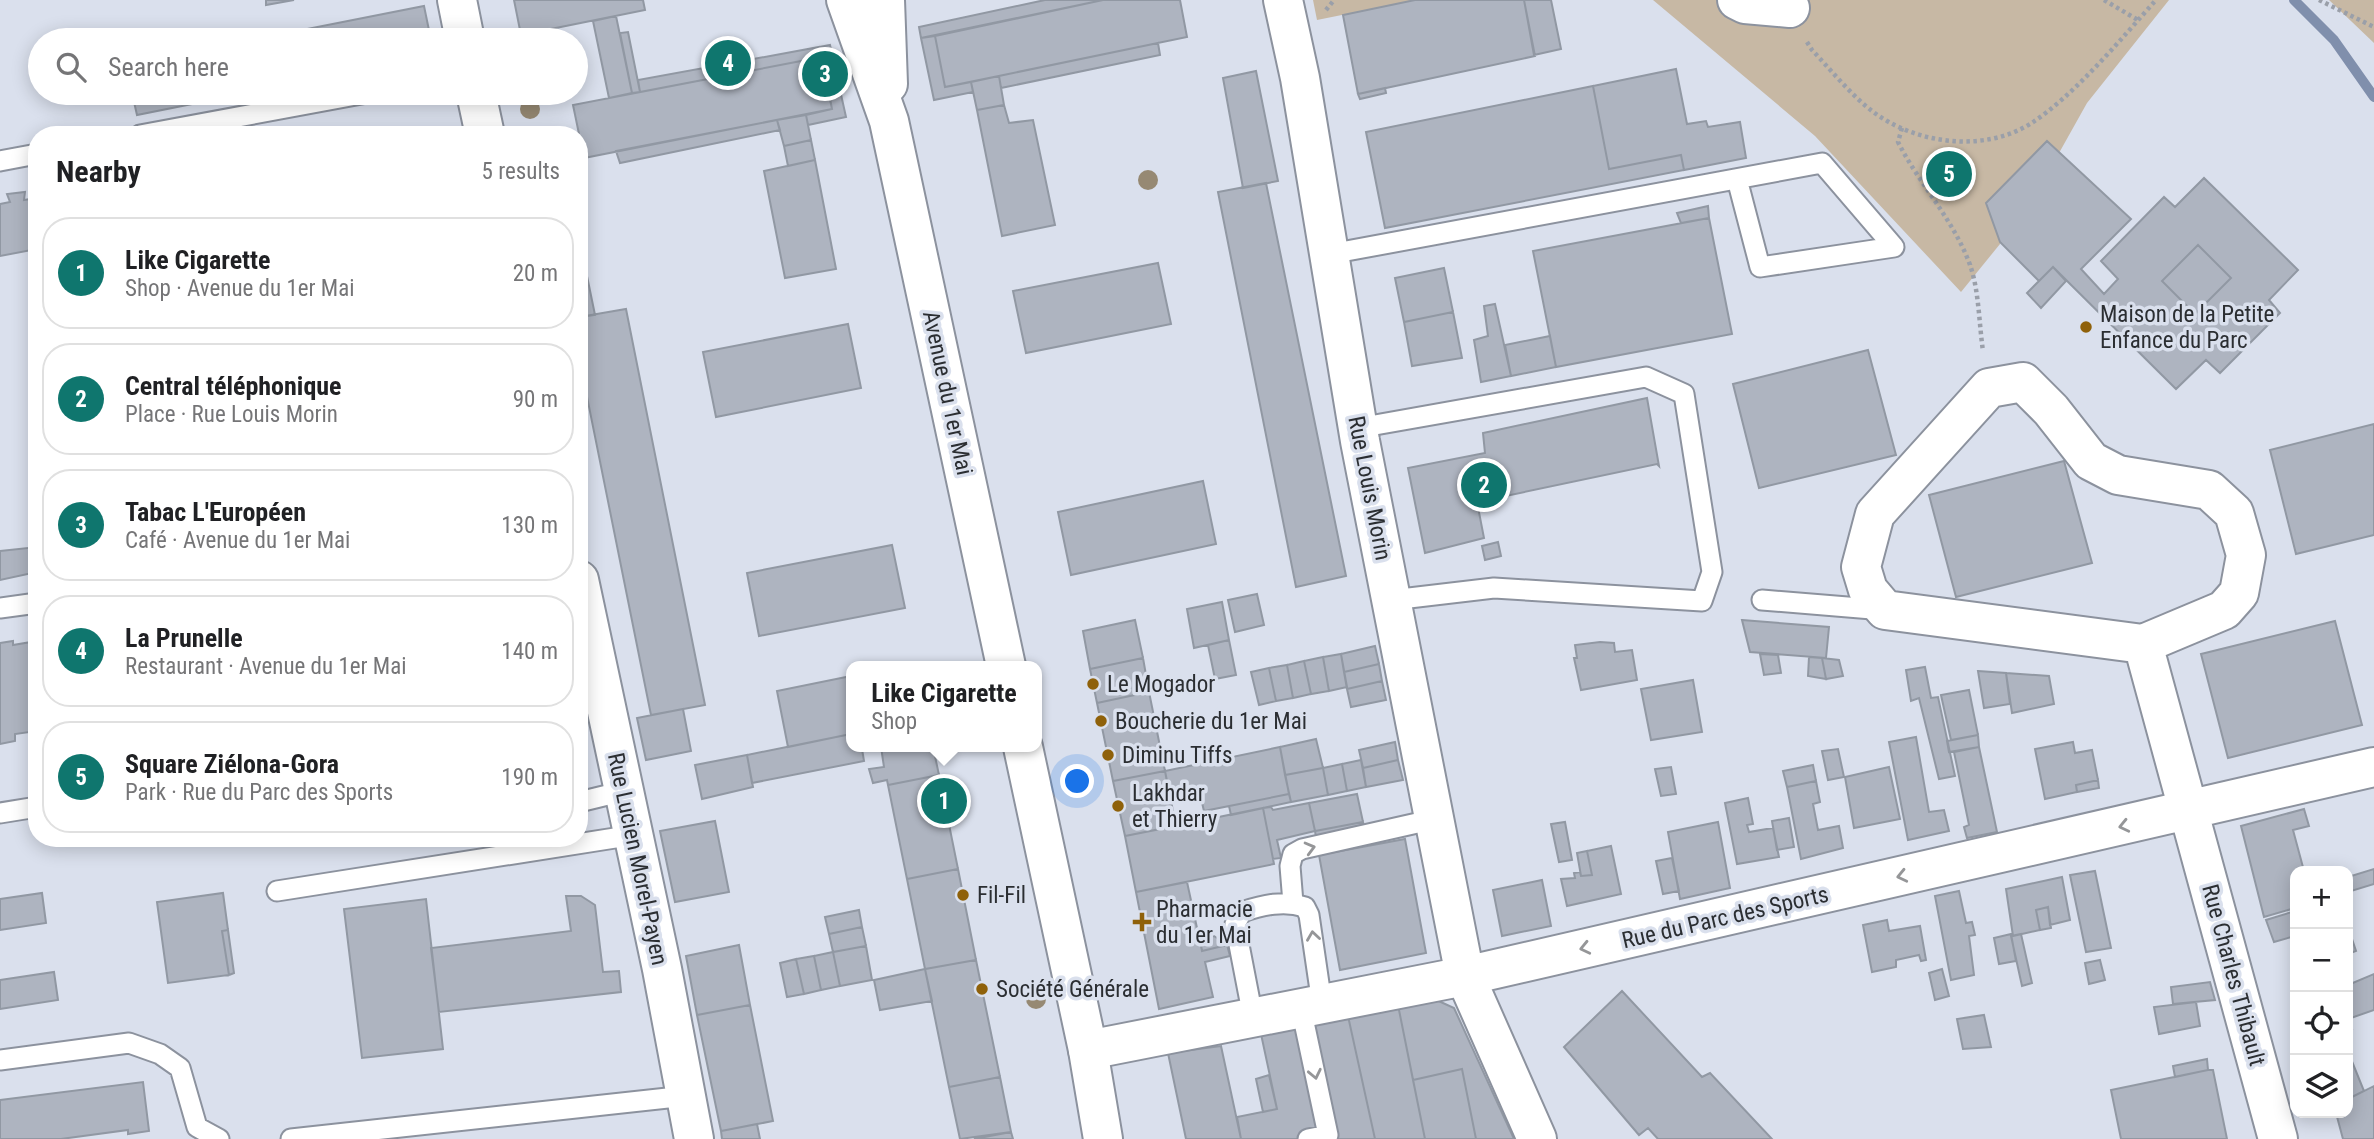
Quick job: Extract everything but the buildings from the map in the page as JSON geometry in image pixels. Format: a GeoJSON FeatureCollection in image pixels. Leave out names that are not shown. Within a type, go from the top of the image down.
{"type":"FeatureCollection","features":[{"type":"Feature","properties":{"kind":"street"},"geometry":{"type":"LineString","coordinates":[[457,0],[463,28]]}},
{"type":"Feature","properties":{"kind":"street","name":"Avenue du 1er Mai"},"geometry":{"type":"LineString","coordinates":[[846,0],[889,121],[1005,661]]}},
{"type":"Feature","properties":{"kind":"street","name":"Avenue du 1er Mai"},"geometry":{"type":"LineString","coordinates":[[885,0],[889,121]]}},
{"type":"Feature","properties":{"kind":"street","name":"Rue Louis Morin"},"geometry":{"type":"LineString","coordinates":[[1283,0],[1300,78],[1358,428],[1465,976],[1537,1139]]}},
{"type":"Feature","properties":{"kind":"street"},"geometry":{"type":"LineString","coordinates":[[1738,0],[1745,4],[1790,8]]}},
{"type":"Feature","properties":{"kind":"street"},"geometry":{"type":"LineString","coordinates":[[479,105],[483,126]]}},
{"type":"Feature","properties":{"kind":"street"},"geometry":{"type":"LineString","coordinates":[[2023,382],[2051,410],[2091,461],[2118,475],[2209,490],[2234,513],[2246,555],[2239,593],[2224,610],[2143,644],[1885,610],[1868,590],[1861,567],[1874,514],[1989,388],[2023,382]]}},
{"type":"Feature","properties":{"kind":"street","name":"Rue Lucien Morel-Payen"},"geometry":{"type":"LineString","coordinates":[[588,622],[634,835],[694,1139]]}},
{"type":"Feature","properties":{"kind":"street"},"geometry":{"type":"LineString","coordinates":[[2143,644],[2190,811]]}},
{"type":"Feature","properties":{"kind":"street"},"geometry":{"type":"LineString","coordinates":[[1024,752],[1088,1050],[1103,1139]]}},
{"type":"Feature","properties":{"kind":"street","name":"Rue du Parc des Sports"},"geometry":{"type":"LineString","coordinates":[[1088,1050],[1465,976],[2374,767]]}},
{"type":"Feature","properties":{"kind":"street","name":"Rue Charles Thibault"},"geometry":{"type":"LineString","coordinates":[[2190,811],[2278,1139]]}},
{"type":"Feature","properties":{"kind":"lane"},"geometry":{"type":"LineString","coordinates":[[189,126],[302,105]]}},
{"type":"Feature","properties":{"kind":"lane"},"geometry":{"type":"LineString","coordinates":[[0,160],[28,155]]}},
{"type":"Feature","properties":{"kind":"lane"},"geometry":{"type":"LineString","coordinates":[[1330,254],[1822,163],[1894,247],[1760,267],[1737,179]]}},
{"type":"Feature","properties":{"kind":"lane"},"geometry":{"type":"LineString","coordinates":[[1358,428],[1646,377],[1684,394],[1712,572],[1702,601],[1494,588],[1392,600]]}},
{"type":"Feature","properties":{"kind":"lane"},"geometry":{"type":"LineString","coordinates":[[1762,600],[1885,610]]}},
{"type":"Feature","properties":{"kind":"lane"},"geometry":{"type":"LineString","coordinates":[[0,608],[28,604]]}},
{"type":"Feature","properties":{"kind":"lane"},"geometry":{"type":"LineString","coordinates":[[588,800],[624,791]]}},
{"type":"Feature","properties":{"kind":"lane"},"geometry":{"type":"LineString","coordinates":[[0,813],[28,808]]}},
{"type":"Feature","properties":{"kind":"lane"},"geometry":{"type":"LineString","coordinates":[[1293,903],[1290,866],[1293,854],[1302,849],[1435,819]]}},
{"type":"Feature","properties":{"kind":"lane"},"geometry":{"type":"LineString","coordinates":[[588,842],[634,835]]}},
{"type":"Feature","properties":{"kind":"lane"},"geometry":{"type":"LineString","coordinates":[[277,891],[558,847]]}},
{"type":"Feature","properties":{"kind":"lane"},"geometry":{"type":"LineString","coordinates":[[1253,1017],[1235,924],[1242,912],[1266,905],[1293,903],[1305,908],[1310,915],[1311,1006],[1328,1135],[1308,1139]]}},
{"type":"Feature","properties":{"kind":"lane"},"geometry":{"type":"LineString","coordinates":[[0,1060],[129,1043],[160,1054],[180,1068],[197,1127],[219,1139]]}},
{"type":"Feature","properties":{"kind":"lane"},"geometry":{"type":"LineString","coordinates":[[291,1139],[686,1096]]}},
{"type":"Feature","properties":{"kind":"path"},"geometry":{"type":"LineString","coordinates":[[2104,0],[2138,20]]}},
{"type":"Feature","properties":{"kind":"path"},"geometry":{"type":"LineString","coordinates":[[1790,8],[1812,50],[1873,112],[1902,128],[1934,140],[1972,142],[2007,135],[2030,124],[2090,73],[2156,0]]}},
{"type":"Feature","properties":{"kind":"path"},"geometry":{"type":"LineString","coordinates":[[2319,0],[2374,27]]}},
{"type":"Feature","properties":{"kind":"path"},"geometry":{"type":"LineString","coordinates":[[1902,128],[1898,142],[1912,170],[1949,223],[1970,266],[1989,388]]}},
{"type":"Feature","properties":{"kind":"shaded area"},"geometry":{"type":"Polygon","coordinates":[[[1313,0],[1416,0],[1317,20],[1313,0]]]}},
{"type":"Feature","properties":{"kind":"shaded area"},"geometry":{"type":"Polygon","coordinates":[[[1653,0],[2169,0],[2087,103],[2026,212],[1961,292],[1815,136],[1653,0]]]}},
{"type":"Feature","properties":{"kind":"shaded area"},"geometry":{"type":"Polygon","coordinates":[[[2329,0],[2374,0],[2374,43],[2329,0]]]}},
{"type":"Feature","properties":{"kind":"waterway"},"geometry":{"type":"LineString","coordinates":[[2294,0],[2334,40],[2374,97]]}},
{"type":"Feature","properties":{"kind":"place","name":"La Prunelle"},"geometry":{"type":"Point","coordinates":[728,63]}},
{"type":"Feature","properties":{"kind":"place","name":"Tabac L'Européen"},"geometry":{"type":"Point","coordinates":[825,74]}},
{"type":"Feature","properties":{"kind":"place","name":"Square Ziélona-Gora"},"geometry":{"type":"Point","coordinates":[1949,174]}},
{"type":"Feature","properties":{"kind":"place","name":"Maison de la Petite Enfance du Parc"},"geometry":{"type":"Point","coordinates":[2086,327]}},
{"type":"Feature","properties":{"kind":"place","name":"Central téléphonique"},"geometry":{"type":"Point","coordinates":[1484,485]}},
{"type":"Feature","properties":{"kind":"place","name":"Le Mogador"},"geometry":{"type":"Point","coordinates":[1093,684]}},
{"type":"Feature","properties":{"kind":"place","name":"Boucherie du 1er Mai"},"geometry":{"type":"Point","coordinates":[1101,721]}},
{"type":"Feature","properties":{"kind":"place","name":"Diminu Tiffs"},"geometry":{"type":"Point","coordinates":[1108,755]}},
{"type":"Feature","properties":{"kind":"place","name":"Like Cigarette"},"geometry":{"type":"Point","coordinates":[944,801]}},
{"type":"Feature","properties":{"kind":"place","name":"Lakhdar et Thierry"},"geometry":{"type":"Point","coordinates":[1118,806]}},
{"type":"Feature","properties":{"kind":"place","name":"Fil-Fil"},"geometry":{"type":"Point","coordinates":[963,895]}},
{"type":"Feature","properties":{"kind":"place","name":"Pharmacie du 1er Mai"},"geometry":{"type":"Point","coordinates":[1142,922]}},
{"type":"Feature","properties":{"kind":"place","name":"Société Générale"},"geometry":{"type":"Point","coordinates":[982,989]}}]}
